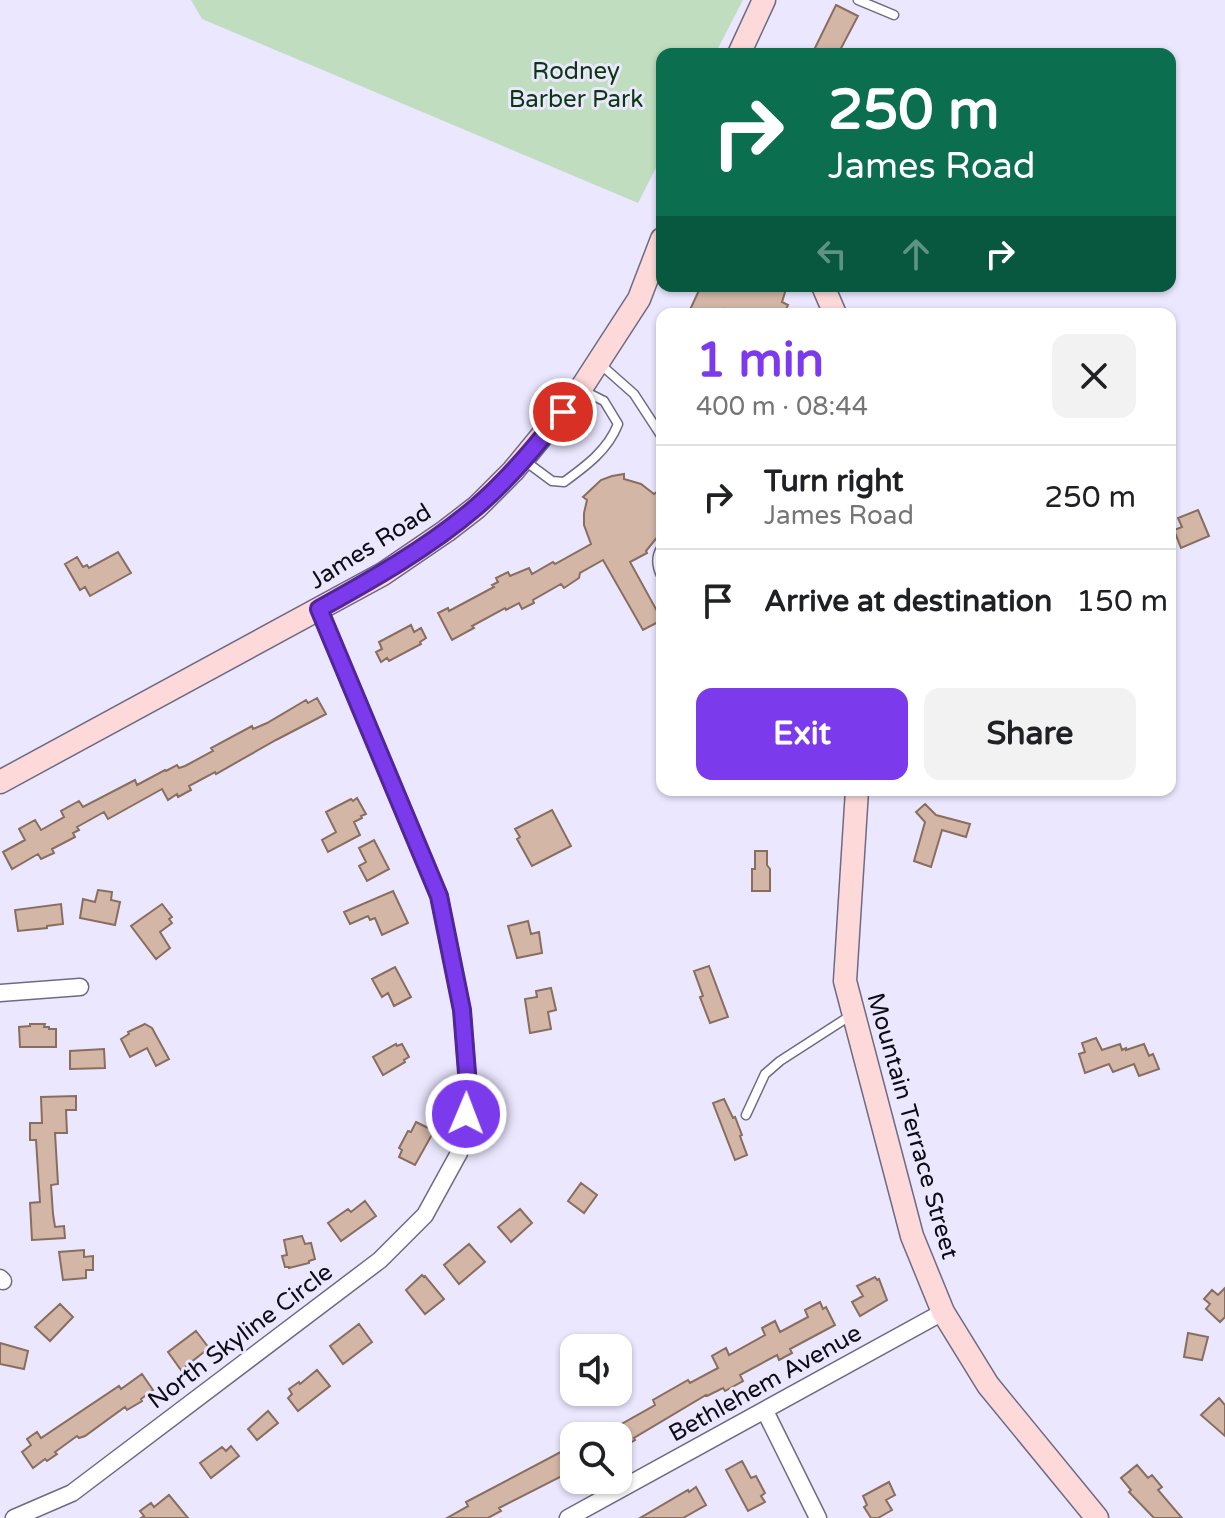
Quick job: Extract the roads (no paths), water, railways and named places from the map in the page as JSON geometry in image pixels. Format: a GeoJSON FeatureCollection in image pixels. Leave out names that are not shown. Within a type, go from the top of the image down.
{"type":"FeatureCollection","features":[{"type":"Feature","properties":{"kind":"main road"},"geometry":{"type":"LineString","coordinates":[[742,48],[764,0]]}},
{"type":"Feature","properties":{"kind":"main road","name":"James Road"},"geometry":{"type":"LineString","coordinates":[[0,782],[383,574],[477,507],[523,459],[581,389],[639,299],[656,255]]}},
{"type":"Feature","properties":{"kind":"main road","name":"Mountain Terrace Street"},"geometry":{"type":"LineString","coordinates":[[857,796],[845,981],[912,1236],[943,1312],[988,1385],[1097,1518]]}},
{"type":"Feature","properties":{"kind":"street","name":"North Skyline Circle"},"geometry":{"type":"LineString","coordinates":[[14,1518],[72,1493],[380,1260],[425,1215],[459,1153],[469,1098],[462,1010],[439,896],[319,609]]}},
{"type":"Feature","properties":{"kind":"street"},"geometry":{"type":"LineString","coordinates":[[0,993],[80,987]]}},
{"type":"Feature","properties":{"kind":"street","name":"Bethlehem Avenue"},"geometry":{"type":"LineString","coordinates":[[568,1518],[943,1312]]}},
{"type":"Feature","properties":{"kind":"street"},"geometry":{"type":"LineString","coordinates":[[765,1411],[818,1518]]}},
{"type":"Feature","properties":{"kind":"lane"},"geometry":{"type":"LineString","coordinates":[[858,0],[894,15]]}},
{"type":"Feature","properties":{"kind":"lane"},"geometry":{"type":"LineString","coordinates":[[598,363],[634,394],[656,428]]}},
{"type":"Feature","properties":{"kind":"lane"},"geometry":{"type":"LineString","coordinates":[[523,459],[552,481],[564,482],[611,441],[618,424],[604,401],[581,389]]}},
{"type":"Feature","properties":{"kind":"lane"},"geometry":{"type":"LineString","coordinates":[[746,1115],[765,1074],[854,1013]]}},
{"type":"Feature","properties":{"kind":"park label","name":"Rodney Barber Park"},"geometry":{"type":"Point","coordinates":[576,85]}}]}
